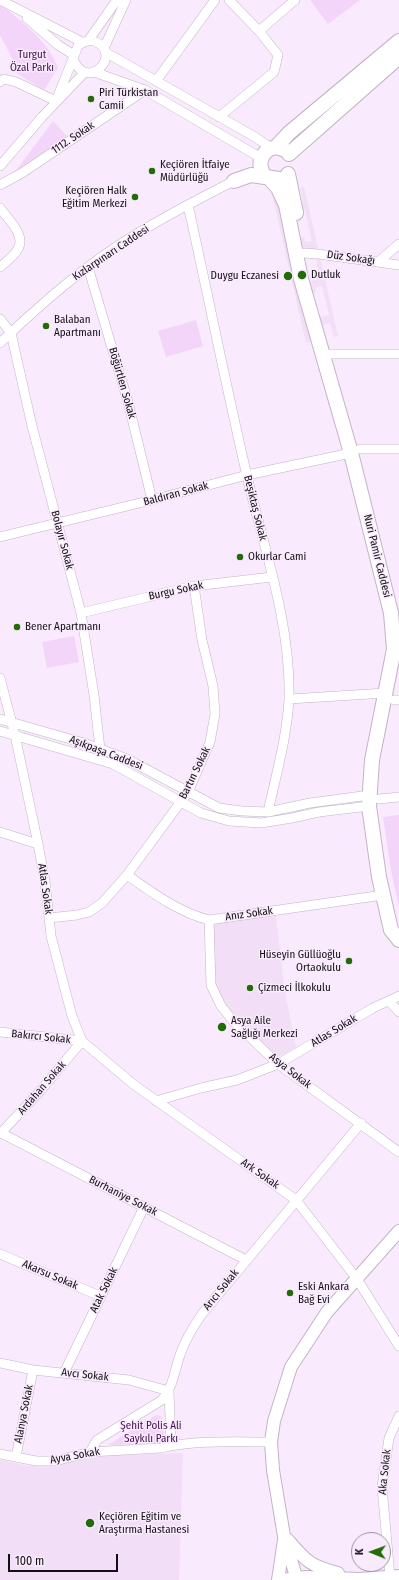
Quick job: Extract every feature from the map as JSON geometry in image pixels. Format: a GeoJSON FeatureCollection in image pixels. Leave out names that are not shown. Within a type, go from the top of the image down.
{"type":"FeatureCollection","features":[{"type":"Feature","properties":{"kind":"main road"},"geometry":{"type":"LineString","coordinates":[[268,178],[262,173],[260,168],[263,154],[273,148],[288,133],[399,41]]}},
{"type":"Feature","properties":{"kind":"main road"},"geometry":{"type":"LineString","coordinates":[[289,154],[399,57]]}},
{"type":"Feature","properties":{"kind":"main road"},"geometry":{"type":"LineString","coordinates":[[234,181],[251,175],[279,179],[288,174],[291,170],[292,162],[289,154],[281,148],[273,148]]}},
{"type":"Feature","properties":{"kind":"main road"},"geometry":{"type":"LineString","coordinates":[[234,181],[261,159]]}},
{"type":"Feature","properties":{"kind":"main road","name":"Nuri Pamir Caddesi"},"geometry":{"type":"LineString","coordinates":[[288,174],[304,253],[399,608]]}},
{"type":"Feature","properties":{"kind":"main road","name":"Nuri Pamir Caddesi"},"geometry":{"type":"LineString","coordinates":[[268,178],[278,188],[286,205],[301,278],[356,451],[391,613],[394,649],[393,697]]}},
{"type":"Feature","properties":{"kind":"main road","name":"Nuri Pamir Caddesi"},"geometry":{"type":"LineString","coordinates":[[399,672],[393,697],[372,760],[373,800],[379,877],[391,930],[399,940]]}},
{"type":"Feature","properties":{"kind":"main road","name":"Nuri Pamir Caddesi"},"geometry":{"type":"LineString","coordinates":[[373,800],[378,814],[387,876],[399,926]]}},
{"type":"Feature","properties":{"kind":"main road"},"geometry":{"type":"LineString","coordinates":[[297,1579],[284,1536],[274,1470],[271,1442],[274,1421],[291,1367],[327,1312],[399,1231]]}},
{"type":"Feature","properties":{"kind":"main road"},"geometry":{"type":"LineString","coordinates":[[284,1536],[303,1558],[317,1568],[358,1580]]}},
{"type":"Feature","properties":{"kind":"main road"},"geometry":{"type":"LineString","coordinates":[[278,1580],[284,1536]]}},
{"type":"Feature","properties":{"kind":"main road"},"geometry":{"type":"LineString","coordinates":[[282,1580],[305,1577],[358,1580],[394,1577]]}},
{"type":"Feature","properties":{"kind":"street"},"geometry":{"type":"LineString","coordinates":[[0,0],[85,42],[97,42],[104,50],[273,148]]}},
{"type":"Feature","properties":{"kind":"street"},"geometry":{"type":"LineString","coordinates":[[56,101],[78,46],[85,42],[117,0]]}},
{"type":"Feature","properties":{"kind":"street"},"geometry":{"type":"LineString","coordinates":[[0,166],[56,101],[89,72],[101,68],[104,65],[104,50],[126,0]]}},
{"type":"Feature","properties":{"kind":"street"},"geometry":{"type":"LineString","coordinates":[[156,81],[215,0]]}},
{"type":"Feature","properties":{"kind":"street"},"geometry":{"type":"LineString","coordinates":[[219,117],[274,72],[278,55],[259,31],[229,0]]}},
{"type":"Feature","properties":{"kind":"street"},"geometry":{"type":"LineString","coordinates":[[259,31],[295,0]]}},
{"type":"Feature","properties":{"kind":"street"},"geometry":{"type":"LineString","coordinates":[[16,7],[58,45],[74,57],[77,66],[89,72],[145,90],[261,159]]}},
{"type":"Feature","properties":{"kind":"street"},"geometry":{"type":"LineString","coordinates":[[0,82],[4,79],[16,82],[56,101]]}},
{"type":"Feature","properties":{"kind":"street","name":"1112. Sokak"},"geometry":{"type":"LineString","coordinates":[[0,185],[22,173],[145,90]]}},
{"type":"Feature","properties":{"kind":"street","name":"Kızlarpınarı Caddesi"},"geometry":{"type":"LineString","coordinates":[[0,343],[55,293],[88,267],[132,237],[234,181]]}},
{"type":"Feature","properties":{"kind":"street","name":"Beşiktaş Sokak"},"geometry":{"type":"LineString","coordinates":[[188,205],[247,475],[286,640],[289,699],[286,729],[268,812]]}},
{"type":"Feature","properties":{"kind":"street"},"geometry":{"type":"LineString","coordinates":[[0,208],[20,236],[20,244],[17,250],[0,267]]}},
{"type":"Feature","properties":{"kind":"street"},"geometry":{"type":"LineString","coordinates":[[378,262],[399,244]]}},
{"type":"Feature","properties":{"kind":"street","name":"Düz Sokağı"},"geometry":{"type":"LineString","coordinates":[[304,253],[399,264]]}},
{"type":"Feature","properties":{"kind":"street","name":"Böğürtlen Sokak"},"geometry":{"type":"LineString","coordinates":[[88,267],[128,402],[152,500]]}},
{"type":"Feature","properties":{"kind":"street"},"geometry":{"type":"LineString","coordinates":[[0,319],[11,333]]}},
{"type":"Feature","properties":{"kind":"street","name":"Bolayır Sokak"},"geometry":{"type":"LineString","coordinates":[[11,333],[32,426],[81,613],[94,695],[100,749]]}},
{"type":"Feature","properties":{"kind":"street"},"geometry":{"type":"LineString","coordinates":[[331,354],[399,354]]}},
{"type":"Feature","properties":{"kind":"street","name":"Baldıran Sokak"},"geometry":{"type":"LineString","coordinates":[[0,537],[247,475],[356,451],[399,449]]}},
{"type":"Feature","properties":{"kind":"street","name":"Burgu Sokak"},"geometry":{"type":"LineString","coordinates":[[81,613],[194,586],[272,577]]}},
{"type":"Feature","properties":{"kind":"street","name":"Bartın Sokak"},"geometry":{"type":"LineString","coordinates":[[49,918],[89,912],[102,903],[127,875],[182,801],[188,792],[210,742],[215,714],[213,686],[202,640],[194,586]]}},
{"type":"Feature","properties":{"kind":"street","name":"Atlas Sokak"},"geometry":{"type":"LineString","coordinates":[[0,678],[15,735],[38,844],[51,936],[60,976],[72,1016],[82,1041]]}},
{"type":"Feature","properties":{"kind":"street"},"geometry":{"type":"LineString","coordinates":[[289,699],[393,697]]}},
{"type":"Feature","properties":{"kind":"street","name":"Aşıkpaşa Caddesi"},"geometry":{"type":"LineString","coordinates":[[0,719],[100,749],[127,759],[220,808],[268,812],[310,803],[373,800],[399,797]]}},
{"type":"Feature","properties":{"kind":"street","name":"Aşıkpaşa Caddesi"},"geometry":{"type":"LineString","coordinates":[[0,731],[113,764],[182,801],[201,813],[229,821],[261,823],[292,818],[373,800]]}},
{"type":"Feature","properties":{"kind":"street"},"geometry":{"type":"LineString","coordinates":[[0,832],[38,844]]}},
{"type":"Feature","properties":{"kind":"street","name":"Anız Sokak"},"geometry":{"type":"LineString","coordinates":[[127,875],[172,905],[193,915],[209,920],[383,895]]}},
{"type":"Feature","properties":{"kind":"street","name":"Asya Sokak"},"geometry":{"type":"LineString","coordinates":[[209,920],[211,985],[221,1006],[233,1021],[278,1064],[399,1152]]}},
{"type":"Feature","properties":{"kind":"street","name":"Atlas Sokak"},"geometry":{"type":"LineString","coordinates":[[156,1100],[237,1080],[278,1064],[372,1008],[399,996]]}},
{"type":"Feature","properties":{"kind":"street"},"geometry":{"type":"LineString","coordinates":[[389,1001],[399,1012]]}},
{"type":"Feature","properties":{"kind":"street","name":"Bakırcı Sokak"},"geometry":{"type":"LineString","coordinates":[[0,1032],[82,1041]]}},
{"type":"Feature","properties":{"kind":"street","name":"Ark Sokak"},"geometry":{"type":"LineString","coordinates":[[82,1041],[133,1084],[296,1200],[357,1279],[399,1346]]}},
{"type":"Feature","properties":{"kind":"street","name":"Ardahan Sokak"},"geometry":{"type":"LineString","coordinates":[[0,1134],[41,1090],[82,1041]]}},
{"type":"Feature","properties":{"kind":"street","name":"Arıcı Sokak"},"geometry":{"type":"LineString","coordinates":[[169,1391],[180,1354],[188,1334],[202,1314],[360,1123]]}},
{"type":"Feature","properties":{"kind":"street","name":"Burhaniye Sokak"},"geometry":{"type":"LineString","coordinates":[[0,1134],[246,1260]]}},
{"type":"Feature","properties":{"kind":"street","name":"Atak Sokak"},"geometry":{"type":"LineString","coordinates":[[64,1373],[144,1207]]}},
{"type":"Feature","properties":{"kind":"street","name":"Akarsu Sokak"},"geometry":{"type":"LineString","coordinates":[[0,1254],[100,1296]]}},
{"type":"Feature","properties":{"kind":"street","name":"Avcı Sokak"},"geometry":{"type":"LineString","coordinates":[[0,1363],[33,1370],[130,1380],[169,1391]]}},
{"type":"Feature","properties":{"kind":"street","name":"Alanya Sokak"},"geometry":{"type":"LineString","coordinates":[[16,1457],[33,1370]]}},
{"type":"Feature","properties":{"kind":"street"},"geometry":{"type":"LineString","coordinates":[[169,1391],[172,1446]]}},
{"type":"Feature","properties":{"kind":"street"},"geometry":{"type":"LineString","coordinates":[[90,1452],[97,1440],[162,1400],[169,1391]]}},
{"type":"Feature","properties":{"kind":"street","name":"Aka Sokak"},"geometry":{"type":"LineString","coordinates":[[394,1577],[382,1487],[389,1438],[399,1416]]}},
{"type":"Feature","properties":{"kind":"street","name":"Ayva Sokak"},"geometry":{"type":"LineString","coordinates":[[0,1454],[36,1461],[55,1461],[90,1452],[161,1448],[221,1442],[271,1442]]}},
{"type":"Feature","properties":{"kind":"shaded area"},"geometry":{"type":"Polygon","coordinates":[[[304,187],[338,336],[334,337],[330,323],[308,329],[311,342],[306,343],[272,194],[277,193],[281,207],[303,202],[300,188],[304,187]],[[305,210],[282,215],[296,239],[304,237],[305,242],[312,241],[305,210]],[[314,249],[300,252],[297,284],[320,279],[314,249]],[[322,286],[315,288],[316,292],[308,294],[306,320],[329,315],[322,286]]]}},
{"type":"Feature","properties":{"kind":"shaded area","name":"Çizmeci İlkokulu"},"geometry":{"type":"Polygon","coordinates":[[[276,916],[284,987],[296,1047],[277,1058],[234,1016],[216,990],[213,921],[276,916]]]}},
{"type":"Feature","properties":{"kind":"shaded area","name":"Keçiören Eğitim ve Araştırma Hastanesi"},"geometry":{"type":"Polygon","coordinates":[[[183,1453],[179,1580],[0,1580],[0,1460],[29,1466],[56,1466],[84,1456],[183,1453]]]}},
{"type":"Feature","properties":{"kind":"green space"},"geometry":{"type":"Polygon","coordinates":[[[310,0],[360,0],[328,24],[310,0]]]}},
{"type":"Feature","properties":{"kind":"green space","name":"Turgut Özal Parkı"},"geometry":{"type":"Polygon","coordinates":[[[0,3],[41,40],[53,58],[58,68],[44,90],[13,71],[13,60],[0,35],[0,3]]]}},
{"type":"Feature","properties":{"kind":"green space"},"geometry":{"type":"Polygon","coordinates":[[[53,121],[67,136],[14,173],[53,121]]]}},
{"type":"Feature","properties":{"kind":"green space"},"geometry":{"type":"Polygon","coordinates":[[[196,320],[203,346],[166,357],[158,331],[196,320]]]}},
{"type":"Feature","properties":{"kind":"green space"},"geometry":{"type":"Polygon","coordinates":[[[74,636],[79,662],[47,668],[42,642],[74,636]]]}},
{"type":"Feature","properties":{"kind":"green space"},"geometry":{"type":"Polygon","coordinates":[[[399,815],[399,907],[392,876],[383,817],[399,815]]]}},
{"type":"Feature","properties":{"kind":"green space","name":"Şehit Polis Ali Saykılı Parkı"},"geometry":{"type":"Polygon","coordinates":[[[156,1415],[161,1416],[164,1435],[163,1442],[159,1444],[108,1445],[156,1415]]]}},
{"type":"Feature","properties":{"kind":"place","name":"Piri Türkistan Camii"},"geometry":{"type":"Point","coordinates":[91,99]}},
{"type":"Feature","properties":{"kind":"place","name":"Keçiören İtfaiye Müdürlüğü"},"geometry":{"type":"Point","coordinates":[152,171]}},
{"type":"Feature","properties":{"kind":"place","name":"Keçiören Halk Eğitim Merkezi"},"geometry":{"type":"Point","coordinates":[135,197]}},
{"type":"Feature","properties":{"kind":"place","name":"Dutluk"},"geometry":{"type":"Point","coordinates":[302,275]}},
{"type":"Feature","properties":{"kind":"place","name":"Duygu Eczanesi"},"geometry":{"type":"Point","coordinates":[288,276]}},
{"type":"Feature","properties":{"kind":"place","name":"Balaban Apartmanı"},"geometry":{"type":"Point","coordinates":[46,326]}},
{"type":"Feature","properties":{"kind":"place","name":"Okurlar Cami"},"geometry":{"type":"Point","coordinates":[240,557]}},
{"type":"Feature","properties":{"kind":"place","name":"Bener Apartmanı"},"geometry":{"type":"Point","coordinates":[17,627]}},
{"type":"Feature","properties":{"kind":"place","name":"Hüseyin Güllüoğlu Ortaokulu"},"geometry":{"type":"Point","coordinates":[349,961]}},
{"type":"Feature","properties":{"kind":"place","name":"Çizmeci İlkokulu"},"geometry":{"type":"Point","coordinates":[250,988]}},
{"type":"Feature","properties":{"kind":"place","name":"Asya Aile Sağlığı Merkezi"},"geometry":{"type":"Point","coordinates":[222,1027]}},
{"type":"Feature","properties":{"kind":"place","name":"Eski Ankara Bağ Evi"},"geometry":{"type":"Point","coordinates":[290,1293]}},
{"type":"Feature","properties":{"kind":"place","name":"Keçiören Eğitim ve Araştırma Hastanesi"},"geometry":{"type":"Point","coordinates":[90,1523]}}]}
